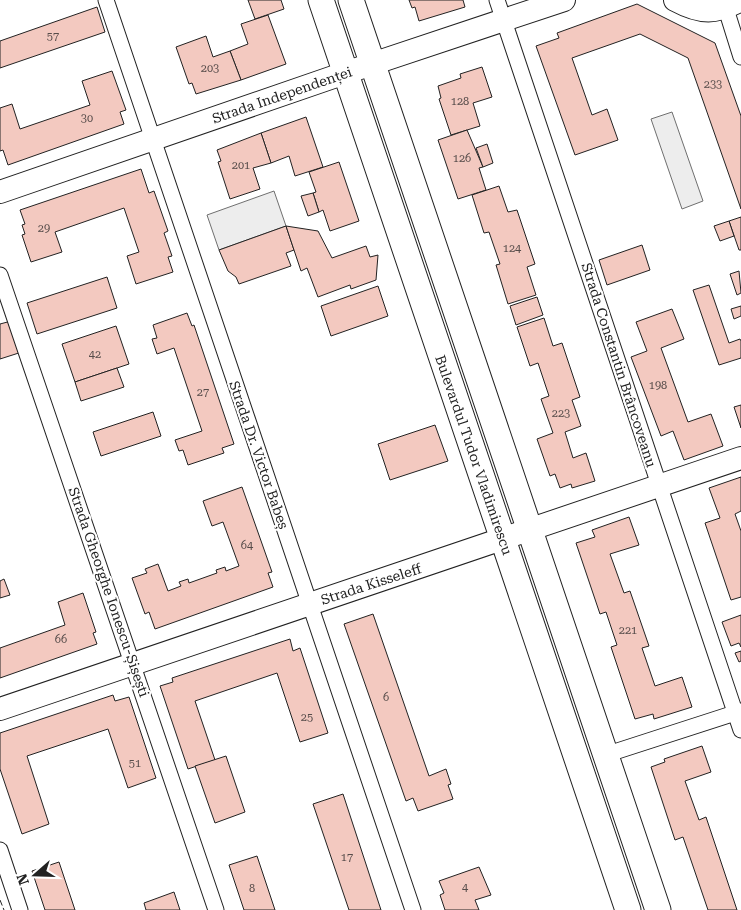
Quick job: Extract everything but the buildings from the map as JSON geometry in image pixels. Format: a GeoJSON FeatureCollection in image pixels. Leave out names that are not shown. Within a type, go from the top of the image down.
{"type":"FeatureCollection","features":[{"type":"Feature","properties":{"kind":"main road","name":"Bulevardul Tudor Vladimirescu"},"geometry":{"type":"LineString","coordinates":[[321,0],[628,910]]}},
{"type":"Feature","properties":{"kind":"main road","name":"Bulevardul Tudor Vladimirescu"},"geometry":{"type":"LineString","coordinates":[[351,0],[658,910]]}},
{"type":"Feature","properties":{"kind":"street","name":"Strada Dr. Victor Babeș"},"geometry":{"type":"LineString","coordinates":[[106,0],[413,910]]}},
{"type":"Feature","properties":{"kind":"street","name":"Strada Independenței"},"geometry":{"type":"LineString","coordinates":[[0,192],[373,64],[501,10],[564,0]]}},
{"type":"Feature","properties":{"kind":"street"},"geometry":{"type":"LineString","coordinates":[[675,0],[690,8],[708,12],[734,5],[741,57]]}},
{"type":"Feature","properties":{"kind":"street","name":"Strada Constantin Brâncoveanu"},"geometry":{"type":"LineString","coordinates":[[501,10],[705,626],[738,712],[741,730]]}},
{"type":"Feature","properties":{"kind":"street","name":"Strada Gheorghe Ionescu-Șișești"},"geometry":{"type":"LineString","coordinates":[[0,275],[134,664],[216,910]]}},
{"type":"Feature","properties":{"kind":"street","name":"Strada Kisseleff"},"geometry":{"type":"LineString","coordinates":[[0,709],[309,604],[530,532],[741,458]]}},
{"type":"Feature","properties":{"kind":"street"},"geometry":{"type":"LineString","coordinates":[[605,755],[738,712]]}},
{"type":"Feature","properties":{"kind":"street"},"geometry":{"type":"LineString","coordinates":[[0,850],[20,910]]}},
{"type":"Feature","properties":{"kind":"shaded area"},"geometry":{"type":"Polygon","coordinates":[[[672,112],[703,201],[682,209],[651,119],[672,112]]]}},
{"type":"Feature","properties":{"kind":"shaded area"},"geometry":{"type":"Polygon","coordinates":[[[274,191],[286,226],[219,250],[207,215],[274,191]]]}},
{"type":"Feature","properties":{"kind":"fence"},"geometry":{"type":"LineString","coordinates":[[0,900],[4,910]]}}]}
